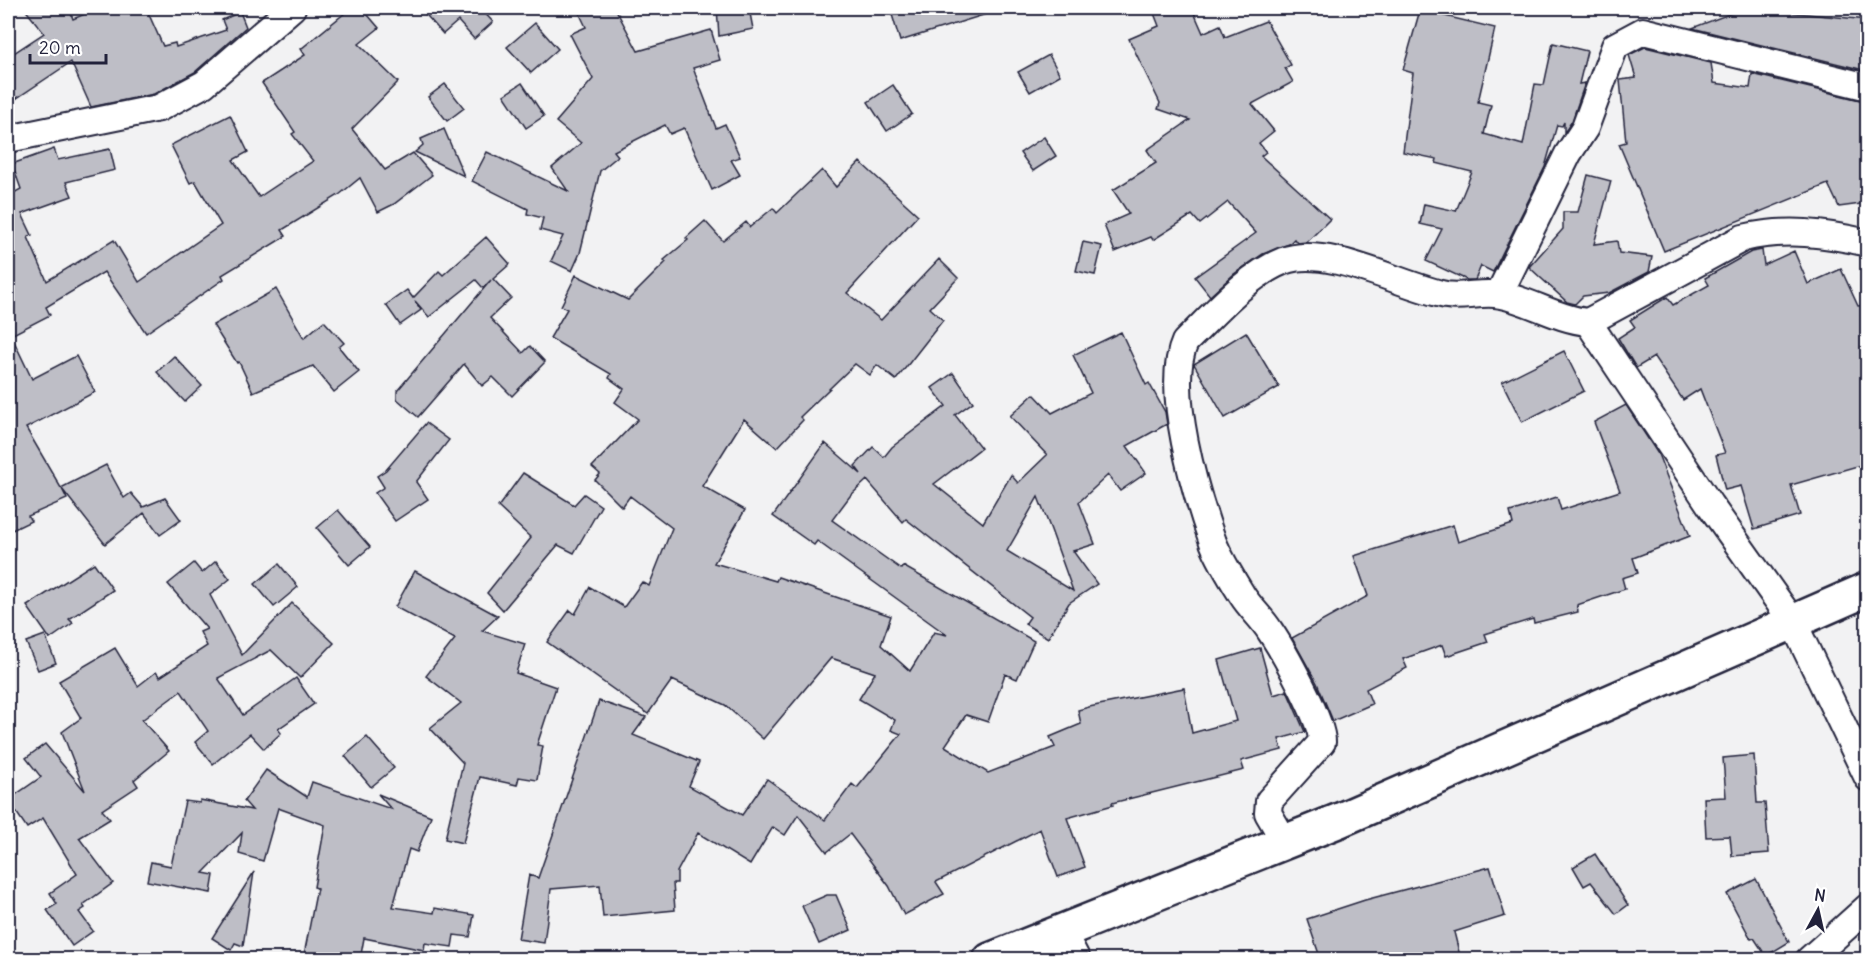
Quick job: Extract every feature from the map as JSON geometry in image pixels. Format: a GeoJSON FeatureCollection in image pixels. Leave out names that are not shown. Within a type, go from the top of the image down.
{"type":"FeatureCollection","features":[{"type":"Feature","properties":{"kind":"main road"},"geometry":{"type":"LineString","coordinates":[[990,960],[1285,842],[1868,589]]}},
{"type":"Feature","properties":{"kind":"street"},"geometry":{"type":"LineString","coordinates":[[8,139],[159,108],[204,84],[292,8]]}},
{"type":"Feature","properties":{"kind":"street"},"geometry":{"type":"LineString","coordinates":[[1499,294],[1569,154],[1585,128],[1615,46],[1628,37],[1643,31],[1868,87]]}},
{"type":"Feature","properties":{"kind":"street"},"geometry":{"type":"LineString","coordinates":[[1285,842],[1268,813],[1269,801],[1322,742],[1322,735],[1315,715],[1270,631],[1242,596],[1214,544],[1185,451],[1179,355],[1185,342],[1261,273],[1285,260],[1317,257],[1448,295],[1471,297],[1499,294],[1572,320],[1588,322],[1743,238],[1766,232],[1803,231],[1868,243]]}},
{"type":"Feature","properties":{"kind":"street"},"geometry":{"type":"LineString","coordinates":[[1588,322],[1710,506],[1793,622],[1868,778]]}},
{"type":"Feature","properties":{"kind":"street"},"geometry":{"type":"LineString","coordinates":[[1809,960],[1868,907]]}},
{"type":"Feature","properties":{"kind":"street"},"geometry":{"type":"LineString","coordinates":[[1062,931],[1077,960]]}},
{"type":"Feature","properties":{"kind":"building"},"geometry":{"type":"Polygon","coordinates":[[[24,8],[69,8],[73,19],[99,8],[146,8],[163,46],[175,43],[176,47],[226,30],[222,20],[240,12],[246,27],[195,72],[154,94],[91,107],[71,62],[8,104],[8,57],[44,33],[24,8]]]}},
{"type":"Feature","properties":{"kind":"building"},"geometry":{"type":"Polygon","coordinates":[[[351,8],[362,8],[379,28],[359,44],[398,82],[352,129],[385,170],[413,153],[432,175],[394,204],[378,212],[360,178],[339,195],[282,230],[286,236],[222,275],[224,279],[146,333],[104,272],[46,307],[50,315],[11,335],[32,379],[76,356],[95,392],[26,428],[61,488],[106,465],[124,498],[131,493],[143,507],[165,498],[181,520],[160,535],[144,513],[105,544],[62,489],[67,499],[28,516],[31,521],[8,532],[8,186],[12,194],[21,189],[12,164],[54,149],[58,160],[110,149],[115,170],[66,182],[72,196],[22,214],[32,235],[28,237],[47,281],[114,240],[139,282],[221,225],[195,181],[190,183],[171,145],[230,115],[248,152],[233,160],[259,197],[313,161],[292,134],[295,132],[262,83],[305,55],[301,49],[351,8]]]}},
{"type":"Feature","properties":{"kind":"building"},"geometry":{"type":"Polygon","coordinates":[[[420,8],[480,8],[493,22],[474,39],[458,21],[443,34],[420,8]]]}},
{"type":"Feature","properties":{"kind":"building"},"geometry":{"type":"Polygon","coordinates":[[[577,8],[615,8],[638,51],[711,30],[720,60],[693,68],[716,128],[725,124],[740,157],[731,160],[740,175],[712,190],[684,128],[670,134],[665,125],[614,151],[618,156],[600,171],[580,253],[572,271],[551,261],[563,236],[540,230],[543,218],[527,214],[528,209],[472,181],[487,152],[568,191],[552,168],[581,143],[556,122],[593,79],[570,34],[586,27],[577,8]]]}},
{"type":"Feature","properties":{"kind":"building"},"geometry":{"type":"Polygon","coordinates":[[[717,8],[749,8],[753,29],[719,36],[717,8]]]}},
{"type":"Feature","properties":{"kind":"building"},"geometry":{"type":"Polygon","coordinates":[[[890,8],[992,8],[993,12],[900,41],[890,8]]]}},
{"type":"Feature","properties":{"kind":"building"},"geometry":{"type":"Polygon","coordinates":[[[1152,8],[1192,8],[1203,33],[1220,25],[1225,37],[1266,21],[1291,65],[1285,68],[1293,82],[1252,104],[1274,131],[1259,143],[1266,152],[1261,156],[1330,219],[1307,242],[1297,243],[1294,239],[1289,244],[1263,254],[1234,274],[1210,296],[1195,277],[1256,233],[1228,202],[1200,224],[1192,215],[1153,240],[1151,237],[1115,252],[1104,225],[1129,214],[1113,190],[1156,163],[1147,150],[1190,120],[1158,109],[1160,103],[1129,39],[1159,26],[1152,8]]]}},
{"type":"Feature","properties":{"kind":"building"},"geometry":{"type":"Polygon","coordinates":[[[1745,8],[1868,20],[1868,71],[1692,28],[1745,8]]]}},
{"type":"Feature","properties":{"kind":"building"},"geometry":{"type":"Polygon","coordinates":[[[1420,10],[1495,28],[1478,102],[1491,105],[1484,134],[1523,145],[1535,84],[1544,85],[1553,43],[1587,51],[1579,84],[1585,83],[1572,121],[1564,133],[1564,122],[1562,126],[1557,125],[1545,167],[1493,272],[1481,266],[1475,280],[1467,280],[1426,261],[1442,229],[1420,224],[1424,204],[1456,211],[1472,172],[1436,163],[1437,159],[1403,152],[1413,73],[1403,70],[1420,10]]]}},
{"type":"Feature","properties":{"kind":"building"},"geometry":{"type":"Polygon","coordinates":[[[535,23],[558,49],[531,73],[507,47],[535,23]]]}},
{"type":"Feature","properties":{"kind":"building"},"geometry":{"type":"Polygon","coordinates":[[[1645,47],[1711,63],[1714,83],[1750,88],[1752,74],[1868,102],[1868,203],[1839,207],[1828,184],[1664,251],[1619,144],[1626,142],[1620,80],[1636,78],[1629,55],[1645,47]]]}},
{"type":"Feature","properties":{"kind":"building"},"geometry":{"type":"Polygon","coordinates":[[[1049,55],[1060,75],[1030,92],[1018,72],[1049,55]]]}},
{"type":"Feature","properties":{"kind":"building"},"geometry":{"type":"Polygon","coordinates":[[[522,83],[544,116],[526,128],[504,95],[522,83]]]}},
{"type":"Feature","properties":{"kind":"building"},"geometry":{"type":"Polygon","coordinates":[[[445,84],[464,108],[447,121],[428,97],[445,84]]]}},
{"type":"Feature","properties":{"kind":"building"},"geometry":{"type":"Polygon","coordinates":[[[893,85],[912,114],[887,131],[868,102],[893,85]]]}},
{"type":"Feature","properties":{"kind":"building"},"geometry":{"type":"Polygon","coordinates":[[[444,129],[464,176],[415,152],[423,145],[421,139],[444,129]]]}},
{"type":"Feature","properties":{"kind":"building"},"geometry":{"type":"Polygon","coordinates":[[[1044,137],[1056,156],[1033,171],[1020,153],[1044,137]]]}},
{"type":"Feature","properties":{"kind":"building"},"geometry":{"type":"Polygon","coordinates":[[[860,162],[918,215],[847,293],[881,320],[939,259],[958,278],[930,308],[943,320],[896,380],[877,365],[870,375],[855,364],[800,417],[803,420],[777,448],[744,419],[702,486],[745,510],[714,563],[776,581],[778,577],[891,616],[881,645],[910,671],[934,632],[947,635],[817,541],[814,545],[773,516],[825,443],[861,474],[855,466],[873,447],[884,457],[892,447],[946,406],[932,388],[953,373],[973,402],[955,415],[981,448],[934,484],[983,523],[1011,475],[1018,483],[1047,455],[1010,416],[1034,394],[1052,413],[1091,393],[1073,355],[1121,332],[1146,385],[1149,383],[1165,412],[1167,424],[1127,446],[1146,473],[1120,491],[1108,475],[1079,502],[1095,544],[1073,551],[1097,584],[1069,603],[1048,638],[1025,624],[1030,617],[906,519],[903,522],[867,480],[850,496],[832,520],[901,569],[903,566],[1034,641],[1017,679],[1005,674],[988,722],[966,715],[945,746],[988,773],[1055,747],[1050,737],[1081,724],[1078,710],[1089,707],[1184,688],[1192,733],[1236,721],[1219,660],[1260,648],[1273,695],[1287,691],[1305,732],[1279,739],[1282,750],[1241,761],[1244,770],[1112,803],[1113,805],[1067,818],[1085,867],[1058,877],[1040,829],[936,882],[944,894],[904,915],[889,886],[850,834],[827,852],[798,815],[785,835],[773,827],[750,865],[698,833],[677,872],[677,883],[673,883],[675,910],[603,917],[600,885],[551,889],[544,943],[518,939],[529,875],[538,878],[599,701],[646,717],[633,735],[699,762],[689,786],[742,815],[767,779],[825,820],[852,784],[857,788],[901,734],[891,730],[895,720],[859,699],[875,673],[831,658],[763,739],[725,705],[672,680],[648,714],[547,642],[570,610],[575,614],[590,587],[624,607],[642,582],[649,586],[672,528],[630,496],[622,507],[595,480],[600,474],[592,467],[638,419],[615,402],[624,389],[609,378],[611,374],[550,338],[567,309],[561,306],[576,275],[628,300],[666,262],[664,260],[688,240],[686,238],[705,221],[723,241],[746,222],[750,227],[773,208],[777,213],[822,170],[836,187],[860,162]],[[1038,497],[1007,551],[1073,591],[1038,497]]]}},
{"type":"Feature","properties":{"kind":"building"},"geometry":{"type":"Polygon","coordinates":[[[1588,175],[1611,181],[1594,244],[1617,241],[1619,253],[1652,257],[1649,272],[1609,293],[1583,296],[1575,304],[1567,302],[1529,267],[1563,229],[1563,212],[1578,212],[1588,175]]]}},
{"type":"Feature","properties":{"kind":"building"},"geometry":{"type":"Polygon","coordinates":[[[486,237],[510,264],[493,279],[511,298],[490,318],[523,353],[530,346],[545,362],[512,396],[493,377],[482,386],[464,364],[418,417],[397,399],[397,391],[491,280],[483,288],[476,280],[429,317],[415,301],[421,310],[400,325],[386,305],[407,290],[413,298],[439,271],[443,275],[486,237]]]}},
{"type":"Feature","properties":{"kind":"building"},"geometry":{"type":"Polygon","coordinates":[[[1083,242],[1102,246],[1095,275],[1076,271],[1083,242]]]}},
{"type":"Feature","properties":{"kind":"building"},"geometry":{"type":"Polygon","coordinates":[[[1762,250],[1764,265],[1794,251],[1808,284],[1841,269],[1858,306],[1868,305],[1868,463],[1791,485],[1800,515],[1754,529],[1741,486],[1725,490],[1716,455],[1725,453],[1700,389],[1683,400],[1654,357],[1636,368],[1618,338],[1635,327],[1630,320],[1667,297],[1673,305],[1709,285],[1705,278],[1751,252],[1762,250]]]}},
{"type":"Feature","properties":{"kind":"building"},"geometry":{"type":"Polygon","coordinates":[[[276,289],[304,338],[324,321],[344,343],[339,347],[359,372],[334,392],[313,366],[253,392],[239,362],[237,363],[213,325],[276,289]]]}},
{"type":"Feature","properties":{"kind":"building"},"geometry":{"type":"Polygon","coordinates":[[[1246,332],[1279,387],[1225,418],[1194,364],[1246,332]]]}},
{"type":"Feature","properties":{"kind":"building"},"geometry":{"type":"Polygon","coordinates":[[[1564,351],[1584,391],[1522,422],[1502,382],[1564,351]]]}},
{"type":"Feature","properties":{"kind":"building"},"geometry":{"type":"Polygon","coordinates":[[[174,356],[202,386],[185,402],[157,372],[174,356]]]}},
{"type":"Feature","properties":{"kind":"building"},"geometry":{"type":"Polygon","coordinates":[[[1626,405],[1658,454],[1690,536],[1633,558],[1638,573],[1622,578],[1625,589],[1577,605],[1578,612],[1534,623],[1533,619],[1485,634],[1488,642],[1446,656],[1442,645],[1403,659],[1407,668],[1366,689],[1372,704],[1333,721],[1317,683],[1292,638],[1368,596],[1354,556],[1453,525],[1458,542],[1513,524],[1510,512],[1557,497],[1561,510],[1620,491],[1594,422],[1626,405]]]}},
{"type":"Feature","properties":{"kind":"building"},"geometry":{"type":"Polygon","coordinates":[[[426,423],[449,440],[416,482],[428,499],[395,521],[375,493],[384,487],[377,476],[386,470],[426,423]]]}},
{"type":"Feature","properties":{"kind":"building"},"geometry":{"type":"Polygon","coordinates":[[[523,473],[574,505],[584,494],[601,506],[574,553],[558,545],[503,610],[487,593],[531,538],[498,507],[523,473]]]}},
{"type":"Feature","properties":{"kind":"building"},"geometry":{"type":"Polygon","coordinates":[[[338,510],[370,547],[349,565],[317,528],[338,510]]]}},
{"type":"Feature","properties":{"kind":"building"},"geometry":{"type":"Polygon","coordinates":[[[216,561],[230,579],[210,595],[242,655],[292,603],[334,643],[300,678],[271,650],[218,678],[243,715],[296,678],[314,704],[278,729],[281,733],[264,749],[250,734],[213,764],[195,742],[208,731],[181,691],[142,720],[169,751],[134,780],[138,786],[102,810],[110,819],[79,838],[113,883],[83,905],[85,908],[79,912],[93,931],[72,946],[47,910],[57,904],[50,893],[77,874],[43,818],[27,828],[8,800],[41,777],[26,758],[45,744],[85,791],[62,732],[81,718],[59,681],[115,648],[138,686],[156,672],[160,677],[207,646],[200,632],[207,629],[168,584],[194,563],[202,573],[216,561]]]}},
{"type":"Feature","properties":{"kind":"building"},"geometry":{"type":"Polygon","coordinates":[[[94,563],[113,590],[69,619],[73,623],[50,639],[27,606],[94,563]]]}},
{"type":"Feature","properties":{"kind":"building"},"geometry":{"type":"Polygon","coordinates":[[[279,564],[298,587],[274,607],[255,584],[279,564]]]}},
{"type":"Feature","properties":{"kind":"building"},"geometry":{"type":"Polygon","coordinates":[[[415,571],[498,616],[482,631],[525,644],[516,673],[556,687],[537,745],[543,746],[537,780],[519,777],[517,785],[480,777],[463,843],[445,839],[463,763],[430,728],[461,703],[426,676],[455,639],[395,607],[415,571]]]}},
{"type":"Feature","properties":{"kind":"building"},"geometry":{"type":"Polygon","coordinates":[[[45,635],[56,663],[38,670],[26,642],[45,635]]]}},
{"type":"Feature","properties":{"kind":"building"},"geometry":{"type":"Polygon","coordinates":[[[367,737],[394,768],[371,787],[345,756],[367,737]]]}},
{"type":"Feature","properties":{"kind":"building"},"geometry":{"type":"Polygon","coordinates":[[[1754,755],[1757,803],[1765,803],[1769,853],[1732,856],[1730,836],[1706,837],[1704,798],[1726,797],[1723,758],[1754,755]]]}},
{"type":"Feature","properties":{"kind":"building"},"geometry":{"type":"Polygon","coordinates":[[[266,770],[307,797],[312,782],[391,809],[378,794],[431,816],[417,852],[409,849],[393,907],[434,913],[435,908],[474,915],[470,937],[454,935],[452,947],[425,943],[424,950],[364,938],[360,960],[303,960],[317,888],[314,887],[325,825],[278,808],[263,861],[239,854],[242,833],[203,873],[214,875],[211,893],[147,881],[151,862],[171,866],[185,801],[200,803],[200,800],[252,810],[244,801],[266,770]]]}},
{"type":"Feature","properties":{"kind":"building"},"geometry":{"type":"Polygon","coordinates":[[[1595,854],[1628,905],[1616,914],[1591,882],[1584,886],[1573,867],[1595,854]]]}},
{"type":"Feature","properties":{"kind":"building"},"geometry":{"type":"Polygon","coordinates":[[[1490,867],[1505,916],[1454,932],[1461,960],[1321,960],[1307,919],[1365,900],[1490,867]]]}},
{"type":"Feature","properties":{"kind":"building"},"geometry":{"type":"Polygon","coordinates":[[[254,872],[243,946],[235,943],[231,950],[212,938],[254,872]]]}},
{"type":"Feature","properties":{"kind":"building"},"geometry":{"type":"Polygon","coordinates":[[[1756,879],[1789,942],[1766,956],[1754,938],[1751,939],[1727,894],[1756,879]]]}},
{"type":"Feature","properties":{"kind":"building"},"geometry":{"type":"Polygon","coordinates":[[[827,895],[836,895],[851,930],[819,944],[802,906],[827,895]]]}}]}
